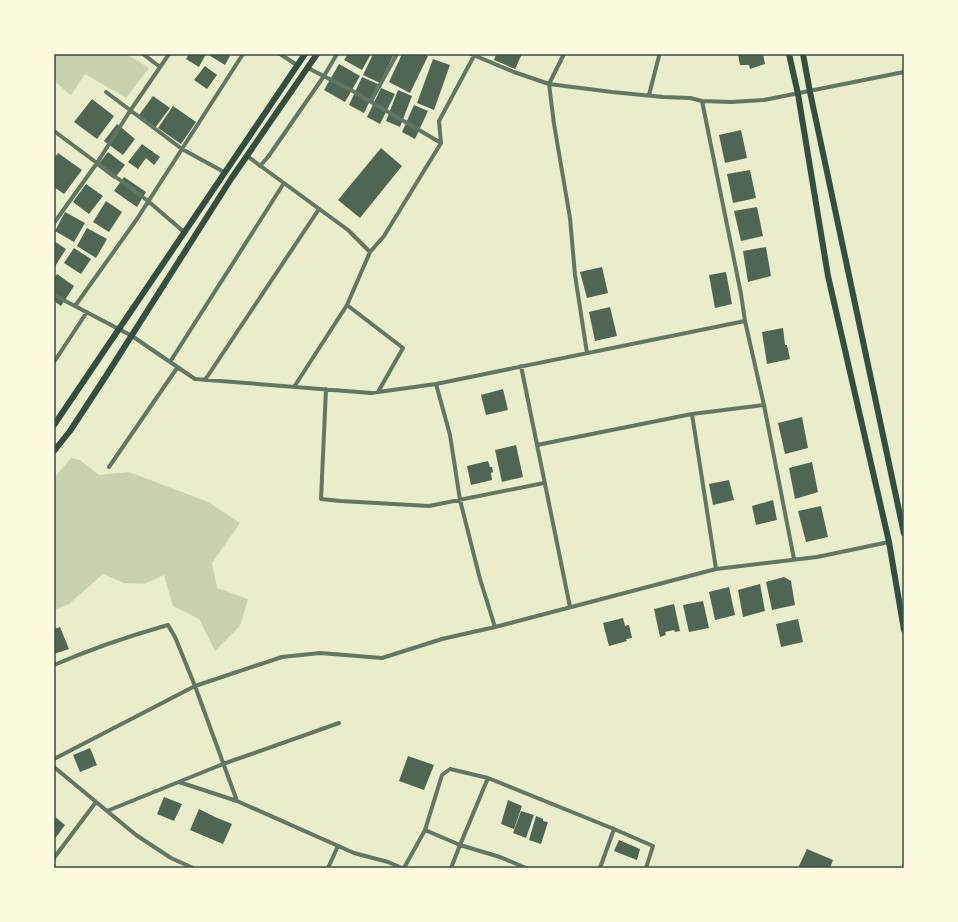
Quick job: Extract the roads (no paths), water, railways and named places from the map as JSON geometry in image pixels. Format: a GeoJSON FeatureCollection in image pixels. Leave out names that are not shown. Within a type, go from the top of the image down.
{"type":"FeatureCollection","features":[{"type":"Feature","properties":{"kind":"main road"},"geometry":{"type":"LineString","coordinates":[[54,425],[305,54]]}},
{"type":"Feature","properties":{"kind":"main road"},"geometry":{"type":"LineString","coordinates":[[54,452],[70,431],[132,336],[247,156],[318,54]]}},
{"type":"Feature","properties":{"kind":"main road"},"geometry":{"type":"LineString","coordinates":[[789,54],[798,94],[828,276],[889,542],[904,630]]}},
{"type":"Feature","properties":{"kind":"main road"},"geometry":{"type":"LineString","coordinates":[[803,54],[904,534]]}},
{"type":"Feature","properties":{"kind":"street"},"geometry":{"type":"LineString","coordinates":[[143,54],[160,67]]}},
{"type":"Feature","properties":{"kind":"street"},"geometry":{"type":"LineString","coordinates":[[54,224],[97,163],[130,110],[169,54]]}},
{"type":"Feature","properties":{"kind":"street"},"geometry":{"type":"LineString","coordinates":[[75,306],[148,201],[243,54]]}},
{"type":"Feature","properties":{"kind":"street"},"geometry":{"type":"LineString","coordinates":[[280,54],[297,65]]}},
{"type":"Feature","properties":{"kind":"street"},"geometry":{"type":"LineString","coordinates":[[260,166],[268,157],[324,76],[337,54]]}},
{"type":"Feature","properties":{"kind":"street"},"geometry":{"type":"LineString","coordinates":[[371,102],[397,54]]}},
{"type":"Feature","properties":{"kind":"street"},"geometry":{"type":"LineString","coordinates":[[564,54],[549,84],[554,124],[570,218],[575,275],[587,353]]}},
{"type":"Feature","properties":{"kind":"street"},"geometry":{"type":"LineString","coordinates":[[649,95],[660,55],[653,54]]}},
{"type":"Feature","properties":{"kind":"street"},"geometry":{"type":"LineString","coordinates":[[294,387],[348,305],[370,252],[384,236],[441,143],[439,121],[473,55],[514,72],[549,84],[612,92],[690,98],[702,101],[731,102],[764,100],[904,72]]}},
{"type":"Feature","properties":{"kind":"street"},"geometry":{"type":"LineString","coordinates":[[308,68],[371,102],[441,143]]}},
{"type":"Feature","properties":{"kind":"street"},"geometry":{"type":"LineString","coordinates":[[106,92],[182,149],[224,172]]}},
{"type":"Feature","properties":{"kind":"street"},"geometry":{"type":"LineString","coordinates":[[702,101],[794,559]]}},
{"type":"Feature","properties":{"kind":"street"},"geometry":{"type":"LineString","coordinates":[[54,131],[148,201],[184,232]]}},
{"type":"Feature","properties":{"kind":"street"},"geometry":{"type":"LineString","coordinates":[[247,156],[348,230],[370,252]]}},
{"type":"Feature","properties":{"kind":"street"},"geometry":{"type":"LineString","coordinates":[[170,362],[284,183]]}},
{"type":"Feature","properties":{"kind":"street"},"geometry":{"type":"LineString","coordinates":[[205,380],[319,209]]}},
{"type":"Feature","properties":{"kind":"street"},"geometry":{"type":"LineString","coordinates":[[54,295],[132,336],[195,380],[371,393],[436,384],[745,321]]}},
{"type":"Feature","properties":{"kind":"street"},"geometry":{"type":"LineString","coordinates":[[348,305],[404,348],[378,392]]}},
{"type":"Feature","properties":{"kind":"street"},"geometry":{"type":"LineString","coordinates":[[54,362],[87,312]]}},
{"type":"Feature","properties":{"kind":"street"},"geometry":{"type":"LineString","coordinates":[[521,366],[570,607]]}},
{"type":"Feature","properties":{"kind":"street"},"geometry":{"type":"LineString","coordinates":[[109,467],[177,368]]}},
{"type":"Feature","properties":{"kind":"street"},"geometry":{"type":"LineString","coordinates":[[436,384],[450,435],[460,500],[480,580],[495,627]]}},
{"type":"Feature","properties":{"kind":"street"},"geometry":{"type":"LineString","coordinates":[[326,389],[321,498],[341,501],[429,506],[544,483]]}},
{"type":"Feature","properties":{"kind":"street"},"geometry":{"type":"LineString","coordinates":[[537,445],[692,414],[764,405]]}},
{"type":"Feature","properties":{"kind":"street"},"geometry":{"type":"LineString","coordinates":[[692,414],[716,569]]}},
{"type":"Feature","properties":{"kind":"street"},"geometry":{"type":"LineString","coordinates":[[54,759],[195,686],[282,657],[320,653],[382,658],[442,639],[495,627],[716,569],[817,557],[889,542]]}},
{"type":"Feature","properties":{"kind":"street"},"geometry":{"type":"LineString","coordinates":[[54,665],[74,656],[137,633],[168,625],[175,637],[195,686],[237,801]]}},
{"type":"Feature","properties":{"kind":"street"},"geometry":{"type":"LineString","coordinates":[[106,811],[223,764],[339,723]]}},
{"type":"Feature","properties":{"kind":"street"},"geometry":{"type":"LineString","coordinates":[[54,767],[136,835],[171,858],[193,868]]}},
{"type":"Feature","properties":{"kind":"street"},"geometry":{"type":"LineString","coordinates":[[179,782],[237,801],[354,853],[388,862],[403,868],[424,830],[442,775],[450,769],[488,778],[653,846],[646,868]]}},
{"type":"Feature","properties":{"kind":"street"},"geometry":{"type":"LineString","coordinates":[[452,868],[488,778]]}},
{"type":"Feature","properties":{"kind":"street"},"geometry":{"type":"LineString","coordinates":[[54,856],[96,802]]}},
{"type":"Feature","properties":{"kind":"street"},"geometry":{"type":"LineString","coordinates":[[600,868],[614,829]]}},
{"type":"Feature","properties":{"kind":"street"},"geometry":{"type":"LineString","coordinates":[[424,830],[460,845],[500,857],[526,868]]}},
{"type":"Feature","properties":{"kind":"street"},"geometry":{"type":"LineString","coordinates":[[328,868],[338,846]]}}]}
